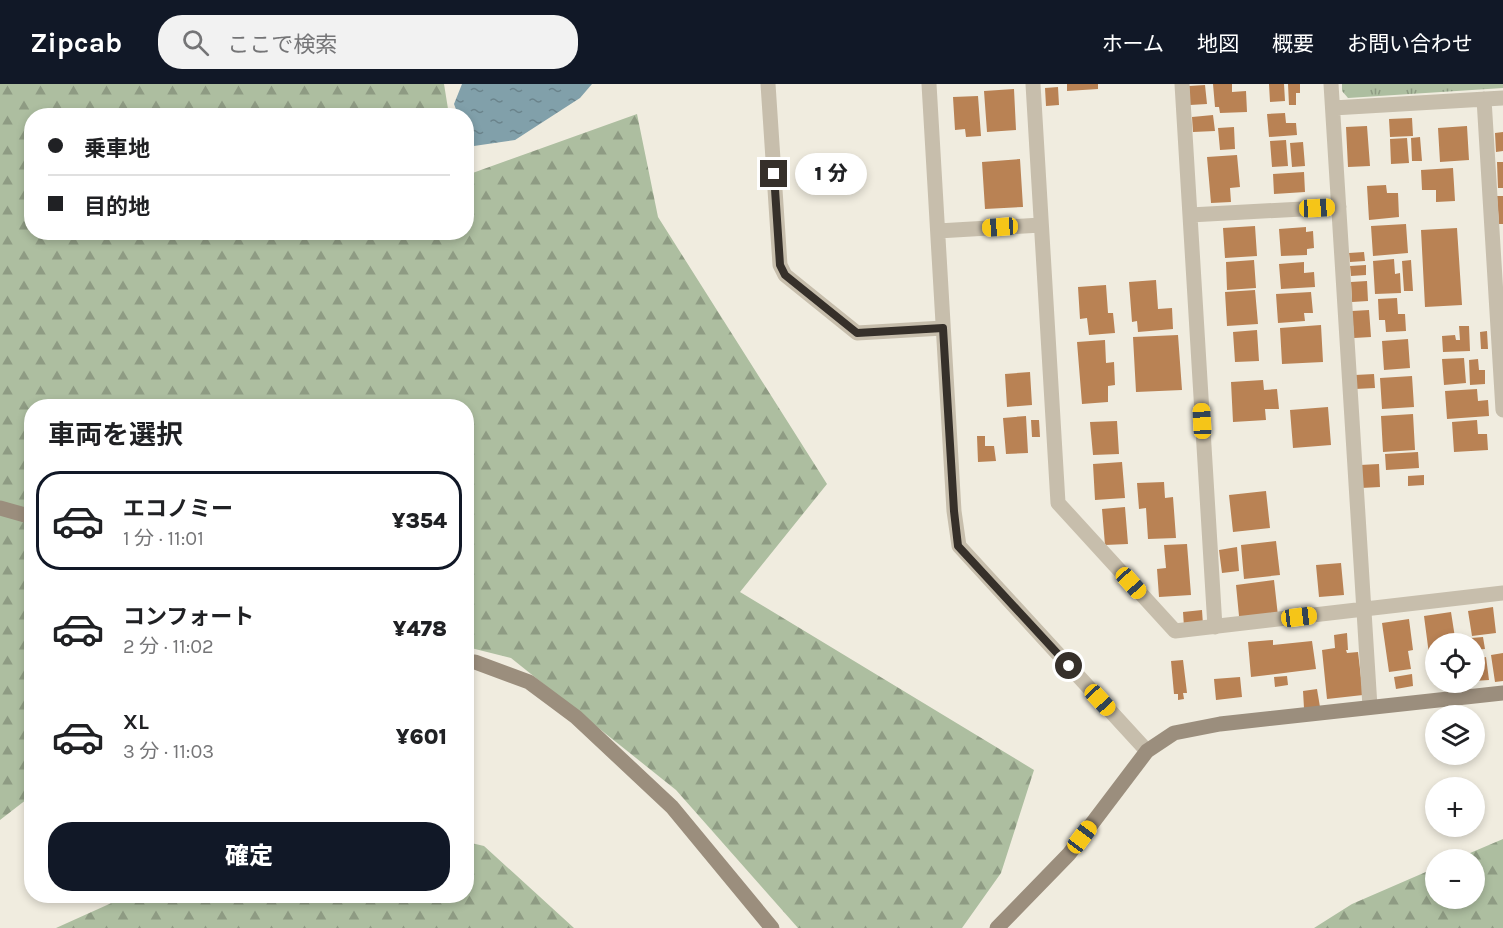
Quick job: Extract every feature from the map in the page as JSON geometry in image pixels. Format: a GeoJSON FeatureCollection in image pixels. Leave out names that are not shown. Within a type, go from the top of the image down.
{"type":"FeatureCollection","features":[{"type":"Feature","properties":{"kind":"street"},"geometry":{"type":"LineString","coordinates":[[768,84],[780,265],[785,275],[857,333],[943,328]]}},
{"type":"Feature","properties":{"kind":"street"},"geometry":{"type":"LineString","coordinates":[[929,84],[958,546],[1147,751]]}},
{"type":"Feature","properties":{"kind":"street"},"geometry":{"type":"LineString","coordinates":[[1033,84],[1058,503],[1175,631],[1503,593]]}},
{"type":"Feature","properties":{"kind":"street"},"geometry":{"type":"LineString","coordinates":[[1182,84],[1215,627]]}},
{"type":"Feature","properties":{"kind":"street"},"geometry":{"type":"LineString","coordinates":[[1331,84],[1362,609],[1370,707]]}},
{"type":"Feature","properties":{"kind":"street"},"geometry":{"type":"LineString","coordinates":[[1333,108],[1503,98]]}},
{"type":"Feature","properties":{"kind":"street"},"geometry":{"type":"LineString","coordinates":[[1484,99],[1503,410]]}},
{"type":"Feature","properties":{"kind":"street"},"geometry":{"type":"LineString","coordinates":[[1190,215],[1339,207]]}},
{"type":"Feature","properties":{"kind":"street"},"geometry":{"type":"LineString","coordinates":[[938,231],[1041,225]]}},
{"type":"Feature","properties":{"kind":"street"},"geometry":{"type":"LineString","coordinates":[[0,508],[24,515]]}},
{"type":"Feature","properties":{"kind":"street"},"geometry":{"type":"LineString","coordinates":[[474,662],[529,682],[576,717],[672,807],[772,928]]}},
{"type":"Feature","properties":{"kind":"street"},"geometry":{"type":"LineString","coordinates":[[997,928],[1069,854],[1147,751],[1174,733],[1220,724],[1503,693]]}},
{"type":"Feature","properties":{"kind":"green space"},"geometry":{"type":"Polygon","coordinates":[[[0,84],[444,84],[448,108],[24,108],[24,240],[474,240],[474,172],[637,114],[658,217],[827,484],[740,592],[1034,770],[1001,873],[962,928],[798,928],[676,790],[511,658],[474,649],[474,399],[24,399],[24,801],[0,820],[0,84]]]}},
{"type":"Feature","properties":{"kind":"green space"},"geometry":{"type":"Polygon","coordinates":[[[1342,84],[1503,84],[1503,88],[1348,98],[1342,91],[1342,84]]]}},
{"type":"Feature","properties":{"kind":"green space"},"geometry":{"type":"Polygon","coordinates":[[[1503,839],[1503,928],[1314,928],[1352,904],[1425,872],[1425,909],[1485,909],[1485,849],[1480,849],[1503,839]]]}},
{"type":"Feature","properties":{"kind":"green space"},"geometry":{"type":"Polygon","coordinates":[[[474,844],[484,846],[574,928],[56,928],[111,903],[474,903],[474,844]]]}},
{"type":"Feature","properties":{"kind":"water"},"geometry":{"type":"Polygon","coordinates":[[[462,84],[592,84],[580,98],[515,140],[474,146],[474,108],[455,108],[454,104],[462,84]]]}},
{"type":"Feature","properties":{"kind":"building"},"geometry":{"type":"Polygon","coordinates":[[[1067,84],[1098,84],[1098,89],[1067,91],[1067,84]]]}},
{"type":"Feature","properties":{"kind":"building"},"geometry":{"type":"Polygon","coordinates":[[[1213,84],[1232,84],[1232,92],[1246,91],[1247,112],[1220,113],[1219,107],[1215,107],[1213,84]]]}},
{"type":"Feature","properties":{"kind":"building"},"geometry":{"type":"Polygon","coordinates":[[[1269,84],[1284,84],[1285,101],[1270,102],[1269,84]]]}},
{"type":"Feature","properties":{"kind":"building"},"geometry":{"type":"Polygon","coordinates":[[[1288,84],[1300,84],[1300,93],[1296,93],[1296,105],[1289,105],[1288,84]]]}},
{"type":"Feature","properties":{"kind":"building"},"geometry":{"type":"Polygon","coordinates":[[[1205,85],[1207,104],[1190,105],[1189,86],[1205,85]]]}},
{"type":"Feature","properties":{"kind":"building"},"geometry":{"type":"Polygon","coordinates":[[[1058,87],[1059,105],[1046,106],[1045,88],[1058,87]]]}},
{"type":"Feature","properties":{"kind":"building"},"geometry":{"type":"Polygon","coordinates":[[[1014,89],[1016,130],[987,132],[984,91],[1014,89]]]}},
{"type":"Feature","properties":{"kind":"building"},"geometry":{"type":"Polygon","coordinates":[[[978,96],[981,136],[966,137],[965,129],[955,130],[953,97],[978,96]]]}},
{"type":"Feature","properties":{"kind":"building"},"geometry":{"type":"Polygon","coordinates":[[[1285,113],[1286,123],[1296,123],[1297,135],[1269,137],[1267,114],[1285,113]]]}},
{"type":"Feature","properties":{"kind":"building"},"geometry":{"type":"Polygon","coordinates":[[[1213,115],[1215,131],[1193,132],[1192,117],[1213,115]]]}},
{"type":"Feature","properties":{"kind":"building"},"geometry":{"type":"Polygon","coordinates":[[[1412,118],[1413,136],[1390,137],[1389,119],[1412,118]]]}},
{"type":"Feature","properties":{"kind":"building"},"geometry":{"type":"Polygon","coordinates":[[[1367,126],[1370,166],[1348,167],[1346,127],[1367,126]]]}},
{"type":"Feature","properties":{"kind":"building"},"geometry":{"type":"Polygon","coordinates":[[[1467,126],[1469,160],[1440,162],[1438,128],[1467,126]]]}},
{"type":"Feature","properties":{"kind":"building"},"geometry":{"type":"Polygon","coordinates":[[[1234,127],[1235,149],[1220,150],[1218,128],[1234,127]]]}},
{"type":"Feature","properties":{"kind":"building"},"geometry":{"type":"Polygon","coordinates":[[[1503,132],[1503,151],[1496,152],[1495,133],[1503,132]]]}},
{"type":"Feature","properties":{"kind":"building"},"geometry":{"type":"Polygon","coordinates":[[[1420,137],[1422,161],[1412,161],[1411,138],[1420,137]]]}},
{"type":"Feature","properties":{"kind":"building"},"geometry":{"type":"Polygon","coordinates":[[[1407,138],[1409,163],[1391,164],[1390,139],[1407,138]]]}},
{"type":"Feature","properties":{"kind":"building"},"geometry":{"type":"Polygon","coordinates":[[[1286,140],[1288,166],[1272,167],[1270,141],[1286,140]]]}},
{"type":"Feature","properties":{"kind":"building"},"geometry":{"type":"Polygon","coordinates":[[[1303,142],[1305,166],[1292,167],[1290,143],[1303,142]]]}},
{"type":"Feature","properties":{"kind":"building"},"geometry":{"type":"Polygon","coordinates":[[[1237,155],[1240,187],[1230,188],[1231,202],[1211,203],[1207,157],[1237,155]]]}},
{"type":"Feature","properties":{"kind":"building"},"geometry":{"type":"Polygon","coordinates":[[[1020,159],[1023,207],[985,209],[982,162],[1020,159]]]}},
{"type":"Feature","properties":{"kind":"building"},"geometry":{"type":"Polygon","coordinates":[[[1497,162],[1503,162],[1503,188],[1498,188],[1497,162]]]}},
{"type":"Feature","properties":{"kind":"building"},"geometry":{"type":"Polygon","coordinates":[[[1453,168],[1455,201],[1436,202],[1436,190],[1422,190],[1421,170],[1453,168]]]}},
{"type":"Feature","properties":{"kind":"building"},"geometry":{"type":"Polygon","coordinates":[[[1304,172],[1305,192],[1274,194],[1273,174],[1304,172]]]}},
{"type":"Feature","properties":{"kind":"building"},"geometry":{"type":"Polygon","coordinates":[[[1386,185],[1387,193],[1398,193],[1399,217],[1369,220],[1367,186],[1386,185]]]}},
{"type":"Feature","properties":{"kind":"building"},"geometry":{"type":"Polygon","coordinates":[[[1497,196],[1503,196],[1503,224],[1499,224],[1497,196]]]}},
{"type":"Feature","properties":{"kind":"building"},"geometry":{"type":"Polygon","coordinates":[[[1406,224],[1408,253],[1373,256],[1371,226],[1406,224]]]}},
{"type":"Feature","properties":{"kind":"building"},"geometry":{"type":"Polygon","coordinates":[[[1255,226],[1257,256],[1225,258],[1223,228],[1255,226]]]}},
{"type":"Feature","properties":{"kind":"building"},"geometry":{"type":"Polygon","coordinates":[[[1306,227],[1306,232],[1313,231],[1314,248],[1307,249],[1307,255],[1281,256],[1279,229],[1306,227]]]}},
{"type":"Feature","properties":{"kind":"building"},"geometry":{"type":"Polygon","coordinates":[[[1457,228],[1462,305],[1425,307],[1421,230],[1457,228]]]}},
{"type":"Feature","properties":{"kind":"building"},"geometry":{"type":"Polygon","coordinates":[[[1364,252],[1365,261],[1350,262],[1349,253],[1364,252]]]}},
{"type":"Feature","properties":{"kind":"building"},"geometry":{"type":"Polygon","coordinates":[[[1394,259],[1395,274],[1400,273],[1401,293],[1375,294],[1373,261],[1394,259]]]}},
{"type":"Feature","properties":{"kind":"building"},"geometry":{"type":"Polygon","coordinates":[[[1254,260],[1256,288],[1227,290],[1226,262],[1254,260]]]}},
{"type":"Feature","properties":{"kind":"building"},"geometry":{"type":"Polygon","coordinates":[[[1411,260],[1413,291],[1404,291],[1402,261],[1411,260]]]}},
{"type":"Feature","properties":{"kind":"building"},"geometry":{"type":"Polygon","coordinates":[[[1304,262],[1304,273],[1314,272],[1315,287],[1281,289],[1279,264],[1304,262]]]}},
{"type":"Feature","properties":{"kind":"building"},"geometry":{"type":"Polygon","coordinates":[[[1366,265],[1366,275],[1351,276],[1350,266],[1366,265]]]}},
{"type":"Feature","properties":{"kind":"building"},"geometry":{"type":"Polygon","coordinates":[[[1156,280],[1158,309],[1172,308],[1173,329],[1138,332],[1137,321],[1132,322],[1129,282],[1156,280]]]}},
{"type":"Feature","properties":{"kind":"building"},"geometry":{"type":"Polygon","coordinates":[[[1367,281],[1368,301],[1352,302],[1351,282],[1367,281]]]}},
{"type":"Feature","properties":{"kind":"building"},"geometry":{"type":"Polygon","coordinates":[[[1106,285],[1108,313],[1113,313],[1115,333],[1089,335],[1087,318],[1080,319],[1078,287],[1106,285]]]}},
{"type":"Feature","properties":{"kind":"building"},"geometry":{"type":"Polygon","coordinates":[[[1255,290],[1258,324],[1227,326],[1225,292],[1255,290]]]}},
{"type":"Feature","properties":{"kind":"building"},"geometry":{"type":"Polygon","coordinates":[[[1311,292],[1313,313],[1304,313],[1305,321],[1278,323],[1276,294],[1311,292]]]}},
{"type":"Feature","properties":{"kind":"building"},"geometry":{"type":"Polygon","coordinates":[[[1397,298],[1398,314],[1405,314],[1406,331],[1386,332],[1385,320],[1379,320],[1378,299],[1397,298]]]}},
{"type":"Feature","properties":{"kind":"building"},"geometry":{"type":"Polygon","coordinates":[[[1369,310],[1371,337],[1354,338],[1352,311],[1369,310]]]}},
{"type":"Feature","properties":{"kind":"building"},"geometry":{"type":"Polygon","coordinates":[[[1321,325],[1323,362],[1282,364],[1280,328],[1321,325]]]}},
{"type":"Feature","properties":{"kind":"building"},"geometry":{"type":"Polygon","coordinates":[[[1459,326],[1469,326],[1470,351],[1443,352],[1442,336],[1455,335],[1456,340],[1460,340],[1459,326]]]}},
{"type":"Feature","properties":{"kind":"building"},"geometry":{"type":"Polygon","coordinates":[[[1257,330],[1259,361],[1235,362],[1233,332],[1257,330]]]}},
{"type":"Feature","properties":{"kind":"building"},"geometry":{"type":"Polygon","coordinates":[[[1487,331],[1488,349],[1481,349],[1480,332],[1487,331]]]}},
{"type":"Feature","properties":{"kind":"building"},"geometry":{"type":"Polygon","coordinates":[[[1178,335],[1182,390],[1136,392],[1133,337],[1178,335]]]}},
{"type":"Feature","properties":{"kind":"building"},"geometry":{"type":"Polygon","coordinates":[[[1408,339],[1410,368],[1384,370],[1382,341],[1408,339]]]}},
{"type":"Feature","properties":{"kind":"building"},"geometry":{"type":"Polygon","coordinates":[[[1105,340],[1106,363],[1114,362],[1115,385],[1108,386],[1108,402],[1082,404],[1077,342],[1105,340]]]}},
{"type":"Feature","properties":{"kind":"building"},"geometry":{"type":"Polygon","coordinates":[[[1464,358],[1466,383],[1444,385],[1442,359],[1464,358]]]}},
{"type":"Feature","properties":{"kind":"building"},"geometry":{"type":"Polygon","coordinates":[[[1478,359],[1479,370],[1485,370],[1485,384],[1470,385],[1469,360],[1478,359]]]}},
{"type":"Feature","properties":{"kind":"building"},"geometry":{"type":"Polygon","coordinates":[[[1030,372],[1032,405],[1007,407],[1005,374],[1030,372]]]}},
{"type":"Feature","properties":{"kind":"building"},"geometry":{"type":"Polygon","coordinates":[[[1374,374],[1375,388],[1355,389],[1355,375],[1374,374]]]}},
{"type":"Feature","properties":{"kind":"building"},"geometry":{"type":"Polygon","coordinates":[[[1412,376],[1414,407],[1382,409],[1380,378],[1412,376]]]}},
{"type":"Feature","properties":{"kind":"building"},"geometry":{"type":"Polygon","coordinates":[[[1263,380],[1264,390],[1277,389],[1279,409],[1265,409],[1266,420],[1233,422],[1231,382],[1263,380]]]}},
{"type":"Feature","properties":{"kind":"building"},"geometry":{"type":"Polygon","coordinates":[[[1477,389],[1478,401],[1488,400],[1489,416],[1447,419],[1445,391],[1477,389]]]}},
{"type":"Feature","properties":{"kind":"building"},"geometry":{"type":"Polygon","coordinates":[[[1328,407],[1331,445],[1293,448],[1290,410],[1328,407]]]}},
{"type":"Feature","properties":{"kind":"building"},"geometry":{"type":"Polygon","coordinates":[[[1413,414],[1415,450],[1383,452],[1381,416],[1413,414]]]}},
{"type":"Feature","properties":{"kind":"building"},"geometry":{"type":"Polygon","coordinates":[[[1026,416],[1028,453],[1006,454],[1003,418],[1026,416]]]}},
{"type":"Feature","properties":{"kind":"building"},"geometry":{"type":"Polygon","coordinates":[[[1031,420],[1039,420],[1040,437],[1032,437],[1031,420]]]}},
{"type":"Feature","properties":{"kind":"building"},"geometry":{"type":"Polygon","coordinates":[[[1477,420],[1478,434],[1487,434],[1488,450],[1454,452],[1452,422],[1477,420]]]}},
{"type":"Feature","properties":{"kind":"building"},"geometry":{"type":"Polygon","coordinates":[[[1117,421],[1119,454],[1093,455],[1090,422],[1117,421]]]}},
{"type":"Feature","properties":{"kind":"building"},"geometry":{"type":"Polygon","coordinates":[[[977,436],[985,436],[985,446],[994,446],[996,461],[978,462],[977,436]]]}},
{"type":"Feature","properties":{"kind":"building"},"geometry":{"type":"Polygon","coordinates":[[[1418,452],[1419,468],[1386,470],[1385,454],[1418,452]]]}},
{"type":"Feature","properties":{"kind":"building"},"geometry":{"type":"Polygon","coordinates":[[[1122,462],[1125,498],[1095,500],[1093,464],[1122,462]]]}},
{"type":"Feature","properties":{"kind":"building"},"geometry":{"type":"Polygon","coordinates":[[[1379,464],[1380,487],[1361,488],[1360,465],[1379,464]]]}},
{"type":"Feature","properties":{"kind":"building"},"geometry":{"type":"Polygon","coordinates":[[[1424,475],[1424,485],[1408,486],[1408,476],[1424,475]]]}},
{"type":"Feature","properties":{"kind":"building"},"geometry":{"type":"Polygon","coordinates":[[[1164,482],[1165,498],[1173,497],[1176,538],[1148,539],[1146,508],[1139,509],[1137,483],[1164,482]]]}},
{"type":"Feature","properties":{"kind":"building"},"geometry":{"type":"Polygon","coordinates":[[[1266,491],[1270,528],[1233,532],[1229,495],[1266,491]]]}},
{"type":"Feature","properties":{"kind":"building"},"geometry":{"type":"Polygon","coordinates":[[[1125,507],[1128,544],[1105,545],[1102,509],[1125,507]]]}},
{"type":"Feature","properties":{"kind":"building"},"geometry":{"type":"Polygon","coordinates":[[[1276,541],[1280,575],[1244,579],[1241,545],[1276,541]]]}},
{"type":"Feature","properties":{"kind":"building"},"geometry":{"type":"Polygon","coordinates":[[[1187,544],[1191,595],[1159,597],[1157,569],[1166,568],[1164,545],[1187,544]]]}},
{"type":"Feature","properties":{"kind":"building"},"geometry":{"type":"Polygon","coordinates":[[[1237,547],[1239,571],[1222,573],[1219,550],[1237,547]]]}},
{"type":"Feature","properties":{"kind":"building"},"geometry":{"type":"Polygon","coordinates":[[[1341,563],[1344,595],[1319,597],[1316,565],[1341,563]]]}},
{"type":"Feature","properties":{"kind":"building"},"geometry":{"type":"Polygon","coordinates":[[[1274,580],[1278,616],[1239,616],[1236,585],[1274,580]]]}},
{"type":"Feature","properties":{"kind":"building"},"geometry":{"type":"Polygon","coordinates":[[[1493,607],[1496,633],[1472,633],[1468,611],[1493,607]]]}},
{"type":"Feature","properties":{"kind":"building"},"geometry":{"type":"Polygon","coordinates":[[[1202,610],[1203,625],[1184,627],[1183,612],[1202,610]]]}},
{"type":"Feature","properties":{"kind":"building"},"geometry":{"type":"Polygon","coordinates":[[[1451,612],[1454,633],[1426,633],[1424,616],[1451,612]]]}},
{"type":"Feature","properties":{"kind":"building"},"geometry":{"type":"Polygon","coordinates":[[[1409,619],[1413,650],[1408,651],[1411,669],[1389,672],[1382,623],[1409,619]]]}},
{"type":"Feature","properties":{"kind":"building"},"geometry":{"type":"Polygon","coordinates":[[[1347,633],[1347,653],[1358,652],[1363,695],[1327,699],[1322,650],[1335,648],[1334,635],[1347,633]]]}},
{"type":"Feature","properties":{"kind":"building"},"geometry":{"type":"Polygon","coordinates":[[[1273,640],[1273,645],[1312,641],[1316,669],[1251,677],[1248,642],[1273,640]]]}},
{"type":"Feature","properties":{"kind":"building"},"geometry":{"type":"Polygon","coordinates":[[[1503,653],[1503,681],[1495,682],[1491,655],[1503,653]]]}},
{"type":"Feature","properties":{"kind":"building"},"geometry":{"type":"Polygon","coordinates":[[[1486,657],[1489,680],[1485,680],[1486,657]]]}},
{"type":"Feature","properties":{"kind":"building"},"geometry":{"type":"Polygon","coordinates":[[[1183,660],[1187,693],[1183,693],[1184,699],[1178,700],[1178,694],[1174,694],[1171,661],[1183,660]]]}},
{"type":"Feature","properties":{"kind":"building"},"geometry":{"type":"Polygon","coordinates":[[[1412,674],[1413,686],[1396,689],[1394,677],[1412,674]]]}},
{"type":"Feature","properties":{"kind":"building"},"geometry":{"type":"Polygon","coordinates":[[[1287,676],[1288,685],[1275,687],[1274,677],[1287,676]]]}},
{"type":"Feature","properties":{"kind":"building"},"geometry":{"type":"Polygon","coordinates":[[[1240,677],[1242,697],[1216,700],[1214,679],[1240,677]]]}},
{"type":"Feature","properties":{"kind":"building"},"geometry":{"type":"Polygon","coordinates":[[[1317,689],[1320,707],[1304,708],[1303,691],[1317,689]]]}},
{"type":"Feature","properties":{"kind":"route"},"geometry":{"type":"LineString","coordinates":[[774,174],[780,265],[785,275],[857,333],[943,328],[958,546],[1069,666]]}}]}
